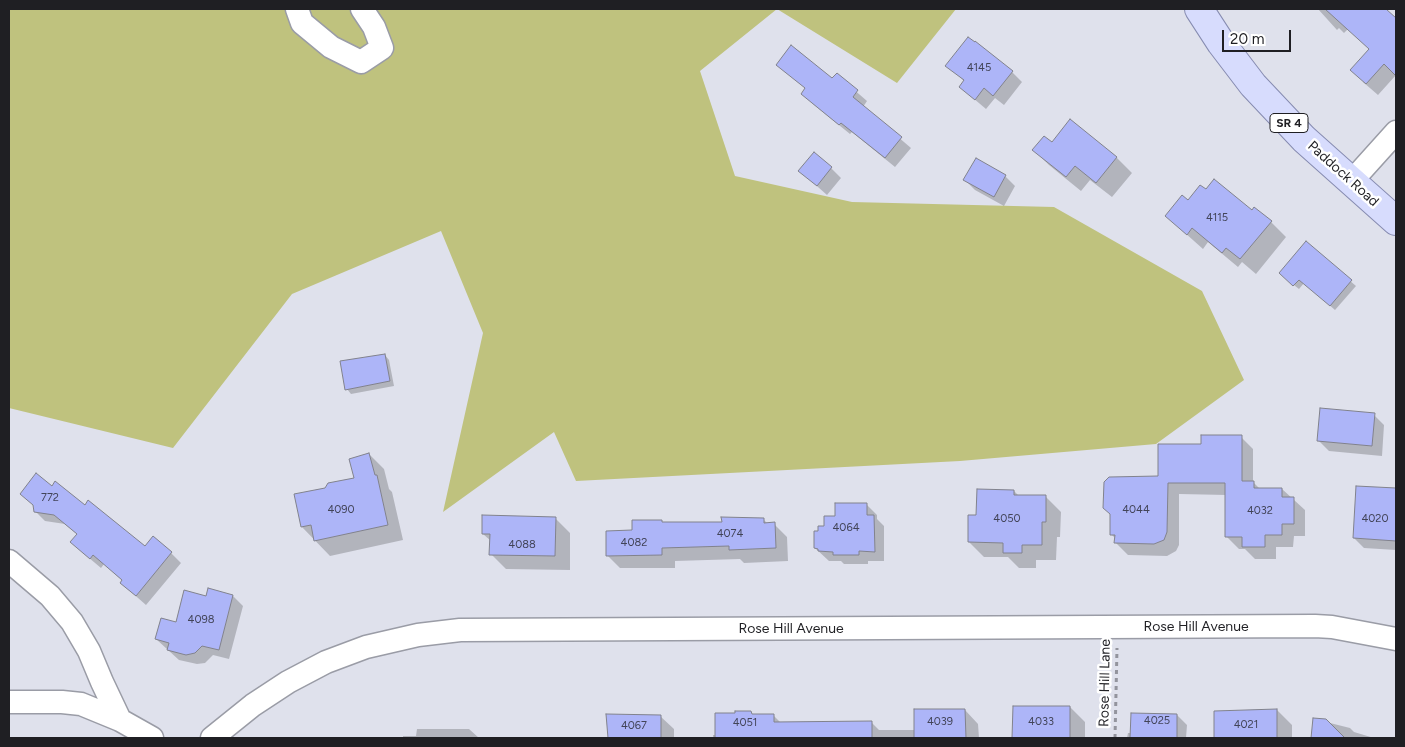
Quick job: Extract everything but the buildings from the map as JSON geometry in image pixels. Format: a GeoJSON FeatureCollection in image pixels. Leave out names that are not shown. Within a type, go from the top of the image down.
{"type":"FeatureCollection","features":[{"type":"Feature","properties":{"kind":"main road","name":"Paddock Road"},"geometry":{"type":"LineString","coordinates":[[1199,9],[1221,43],[1253,85],[1304,139],[1396,221]]}},
{"type":"Feature","properties":{"kind":"street"},"geometry":{"type":"LineString","coordinates":[[297,9],[302,23],[331,47],[361,62],[382,48],[374,27],[362,9]]}},
{"type":"Feature","properties":{"kind":"street"},"geometry":{"type":"LineString","coordinates":[[1351,182],[1396,132]]}},
{"type":"Feature","properties":{"kind":"street"},"geometry":{"type":"LineString","coordinates":[[9,561],[50,596],[72,622],[89,651],[120,720]]}},
{"type":"Feature","properties":{"kind":"street","name":"Rose Hill Avenue"},"geometry":{"type":"LineString","coordinates":[[212,738],[288,682],[326,662],[366,647],[418,634],[467,630],[1332,626],[1396,639]]}},
{"type":"Feature","properties":{"kind":"street"},"geometry":{"type":"LineString","coordinates":[[9,702],[81,704],[120,720],[152,738]]}},
{"type":"Feature","properties":{"kind":"path","name":"Rose Hill Lane"},"geometry":{"type":"LineString","coordinates":[[1115,738],[1117,628]]}},
{"type":"Feature","properties":{"kind":"green space"},"geometry":{"type":"Polygon","coordinates":[[[9,9],[777,9],[700,71],[735,176],[852,202],[1054,207],[1202,291],[1244,380],[1156,444],[960,461],[576,481],[554,432],[443,512],[483,333],[441,231],[292,294],[173,448],[9,408],[9,9]]]}},
{"type":"Feature","properties":{"kind":"green space"},"geometry":{"type":"Polygon","coordinates":[[[777,9],[956,9],[897,83],[777,9]]]}}]}
